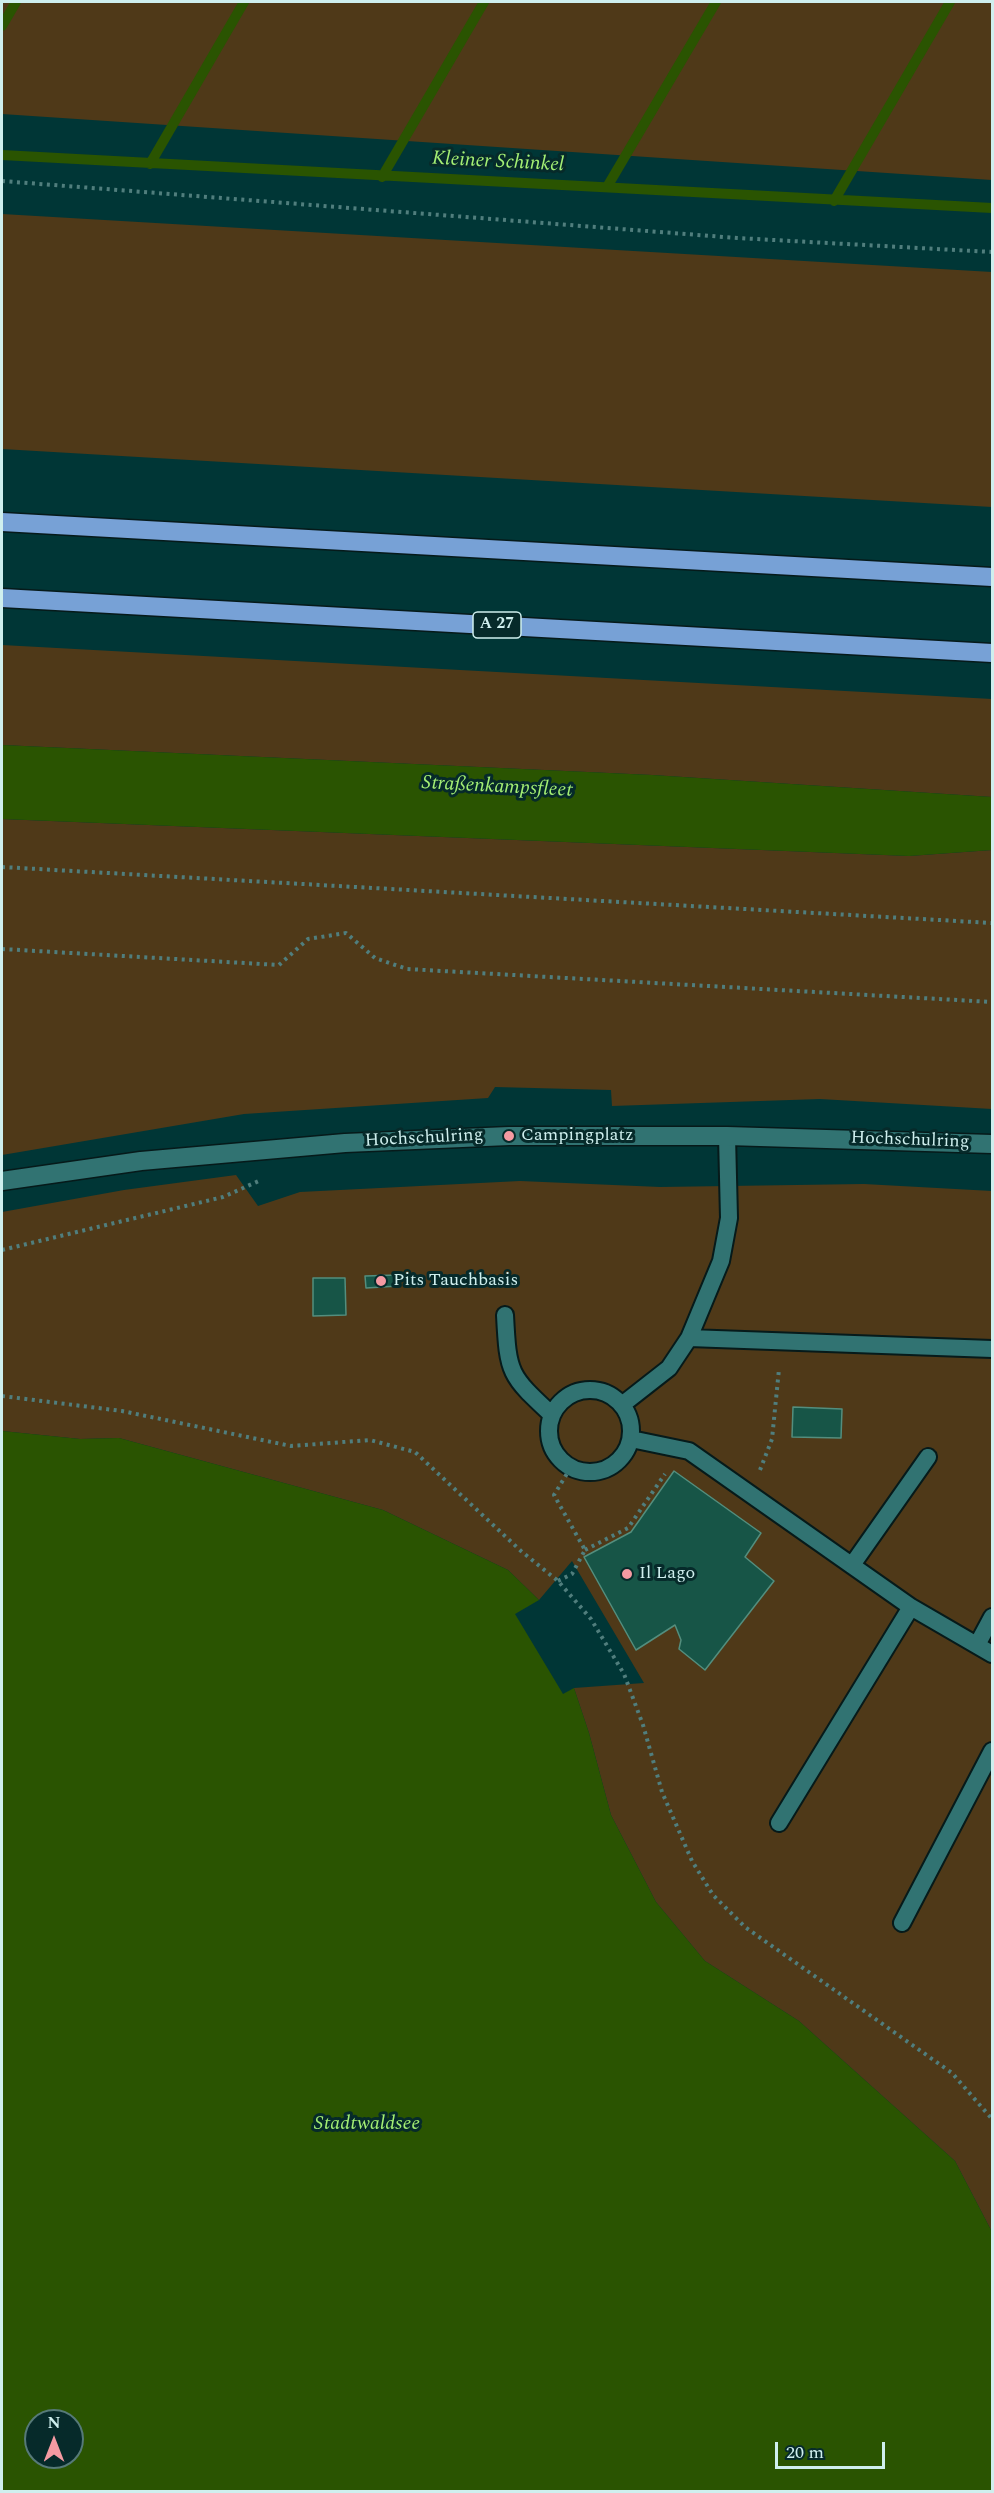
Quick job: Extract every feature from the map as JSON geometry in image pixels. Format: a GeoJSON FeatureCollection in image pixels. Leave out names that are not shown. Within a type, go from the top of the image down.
{"type":"FeatureCollection","features":[{"type":"Feature","properties":{"kind":"highway"},"geometry":{"type":"LineString","coordinates":[[2,522],[993,577]]}},
{"type":"Feature","properties":{"kind":"highway","name":"A 27"},"geometry":{"type":"LineString","coordinates":[[2,598],[993,653]]}},
{"type":"Feature","properties":{"kind":"street","name":"Hochschulring"},"geometry":{"type":"LineString","coordinates":[[2,1182],[141,1161],[345,1143],[509,1136],[727,1136],[993,1144]]}},
{"type":"Feature","properties":{"kind":"lane"},"geometry":{"type":"LineString","coordinates":[[623,1404],[669,1368],[689,1338],[721,1260],[729,1218],[727,1136]]}},
{"type":"Feature","properties":{"kind":"lane"},"geometry":{"type":"LineString","coordinates":[[505,1315],[510,1368],[518,1384],[552,1415]]}},
{"type":"Feature","properties":{"kind":"lane"},"geometry":{"type":"LineString","coordinates":[[689,1338],[993,1349]]}},
{"type":"Feature","properties":{"kind":"lane"},"geometry":{"type":"LineString","coordinates":[[591,1389],[607,1393],[623,1404],[632,1421],[631,1439],[625,1453],[615,1465],[601,1471],[585,1472],[571,1467],[558,1458],[551,1445],[549,1429],[552,1415],[561,1401],[575,1392],[591,1389]]}},
{"type":"Feature","properties":{"kind":"lane"},"geometry":{"type":"LineString","coordinates":[[631,1439],[689,1451],[911,1607],[993,1654]]}},
{"type":"Feature","properties":{"kind":"lane"},"geometry":{"type":"LineString","coordinates":[[852,1565],[928,1457]]}},
{"type":"Feature","properties":{"kind":"lane"},"geometry":{"type":"LineString","coordinates":[[779,1822],[911,1607]]}},
{"type":"Feature","properties":{"kind":"lane"},"geometry":{"type":"LineString","coordinates":[[977,1645],[993,1617]]}},
{"type":"Feature","properties":{"kind":"lane"},"geometry":{"type":"LineString","coordinates":[[902,1923],[993,1751]]}},
{"type":"Feature","properties":{"kind":"path"},"geometry":{"type":"LineString","coordinates":[[2,181],[737,238],[993,252]]}},
{"type":"Feature","properties":{"kind":"path"},"geometry":{"type":"LineString","coordinates":[[2,867],[993,923]]}},
{"type":"Feature","properties":{"kind":"path"},"geometry":{"type":"LineString","coordinates":[[2,949],[279,966],[308,939],[346,933],[375,958],[407,969],[993,1002]]}},
{"type":"Feature","properties":{"kind":"path"},"geometry":{"type":"LineString","coordinates":[[2,1250],[223,1197],[264,1179]]}},
{"type":"Feature","properties":{"kind":"path"},"geometry":{"type":"LineString","coordinates":[[751,1493],[772,1438],[782,1341]]}},
{"type":"Feature","properties":{"kind":"path"},"geometry":{"type":"LineString","coordinates":[[2,1396],[122,1411],[291,1446],[370,1440],[415,1452],[521,1551],[558,1581],[591,1619],[624,1674],[643,1725],[662,1792],[692,1861],[712,1895],[745,1927],[952,2073],[993,2119]]}},
{"type":"Feature","properties":{"kind":"path"},"geometry":{"type":"LineString","coordinates":[[558,1581],[572,1574],[585,1550],[628,1527],[663,1479],[674,1448]]}},
{"type":"Feature","properties":{"kind":"path"},"geometry":{"type":"LineString","coordinates":[[571,1467],[554,1495],[585,1550]]}},
{"type":"Feature","properties":{"kind":"shaded area"},"geometry":{"type":"Polygon","coordinates":[[[2,2],[992,2],[992,180],[2,114],[2,2]]]}},
{"type":"Feature","properties":{"kind":"shaded area"},"geometry":{"type":"Polygon","coordinates":[[[2,214],[992,272],[992,507],[2,449],[2,214]]]}},
{"type":"Feature","properties":{"kind":"shaded area"},"geometry":{"type":"Polygon","coordinates":[[[2,645],[992,699],[992,797],[652,775],[2,745],[2,645]]]}},
{"type":"Feature","properties":{"kind":"shaded area"},"geometry":{"type":"Polygon","coordinates":[[[2,819],[909,856],[992,850],[992,1109],[820,1099],[612,1106],[611,1090],[495,1087],[488,1098],[244,1114],[2,1155],[2,819]]]}},
{"type":"Feature","properties":{"kind":"shaded area"},"geometry":{"type":"Polygon","coordinates":[[[236,1175],[258,1206],[300,1192],[520,1181],[660,1187],[864,1184],[992,1191],[992,2232],[955,2161],[799,2021],[705,1961],[656,1902],[611,1815],[589,1733],[574,1688],[644,1683],[572,1561],[539,1600],[508,1570],[383,1510],[119,1438],[80,1439],[2,1431],[2,1212],[124,1190],[236,1175]]]}},
{"type":"Feature","properties":{"kind":"water","name":"Straßenkampsfleet"},"geometry":{"type":"Polygon","coordinates":[[[2,745],[652,775],[992,797],[992,850],[909,856],[2,819],[2,745]]]}},
{"type":"Feature","properties":{"kind":"water","name":"Stadtwaldsee"},"geometry":{"type":"Polygon","coordinates":[[[2,1431],[80,1439],[119,1438],[383,1510],[508,1570],[539,1600],[515,1614],[563,1694],[574,1688],[589,1733],[611,1815],[656,1902],[705,1961],[799,2021],[955,2161],[992,2232],[992,2491],[2,2491],[2,1431]]]}},
{"type":"Feature","properties":{"kind":"building","name":"Pits Tauchbasis"},"geometry":{"type":"Polygon","coordinates":[[[397,1275],[398,1286],[366,1288],[365,1276],[397,1275]]]}},
{"type":"Feature","properties":{"kind":"building"},"geometry":{"type":"Polygon","coordinates":[[[313,1278],[345,1278],[346,1315],[313,1316],[313,1278]]]}},
{"type":"Feature","properties":{"kind":"building"},"geometry":{"type":"Polygon","coordinates":[[[793,1407],[842,1409],[841,1438],[792,1437],[793,1407]]]}},
{"type":"Feature","properties":{"kind":"building"},"geometry":{"type":"Polygon","coordinates":[[[674,1471],[761,1533],[745,1557],[774,1581],[705,1670],[679,1649],[681,1640],[675,1625],[636,1650],[584,1557],[631,1532],[674,1471]]]}},
{"type":"Feature","properties":{"kind":"waterway"},"geometry":{"type":"LineString","coordinates":[[2,26],[16,2]]}},
{"type":"Feature","properties":{"kind":"waterway"},"geometry":{"type":"LineString","coordinates":[[150,164],[244,2]]}},
{"type":"Feature","properties":{"kind":"waterway"},"geometry":{"type":"LineString","coordinates":[[382,177],[484,2]]}},
{"type":"Feature","properties":{"kind":"waterway"},"geometry":{"type":"LineString","coordinates":[[607,187],[716,2]]}},
{"type":"Feature","properties":{"kind":"waterway"},"geometry":{"type":"LineString","coordinates":[[834,201],[950,2]]}},
{"type":"Feature","properties":{"kind":"waterway","name":"Kleiner Schinkel"},"geometry":{"type":"LineString","coordinates":[[2,155],[992,208]]}},
{"type":"Feature","properties":{"kind":"place","name":"Campingplatz"},"geometry":{"type":"Point","coordinates":[509,1136]}},
{"type":"Feature","properties":{"kind":"place","name":"Pits Tauchbasis"},"geometry":{"type":"Point","coordinates":[381,1281]}},
{"type":"Feature","properties":{"kind":"place","name":"Il Lago"},"geometry":{"type":"Point","coordinates":[627,1574]}}]}
